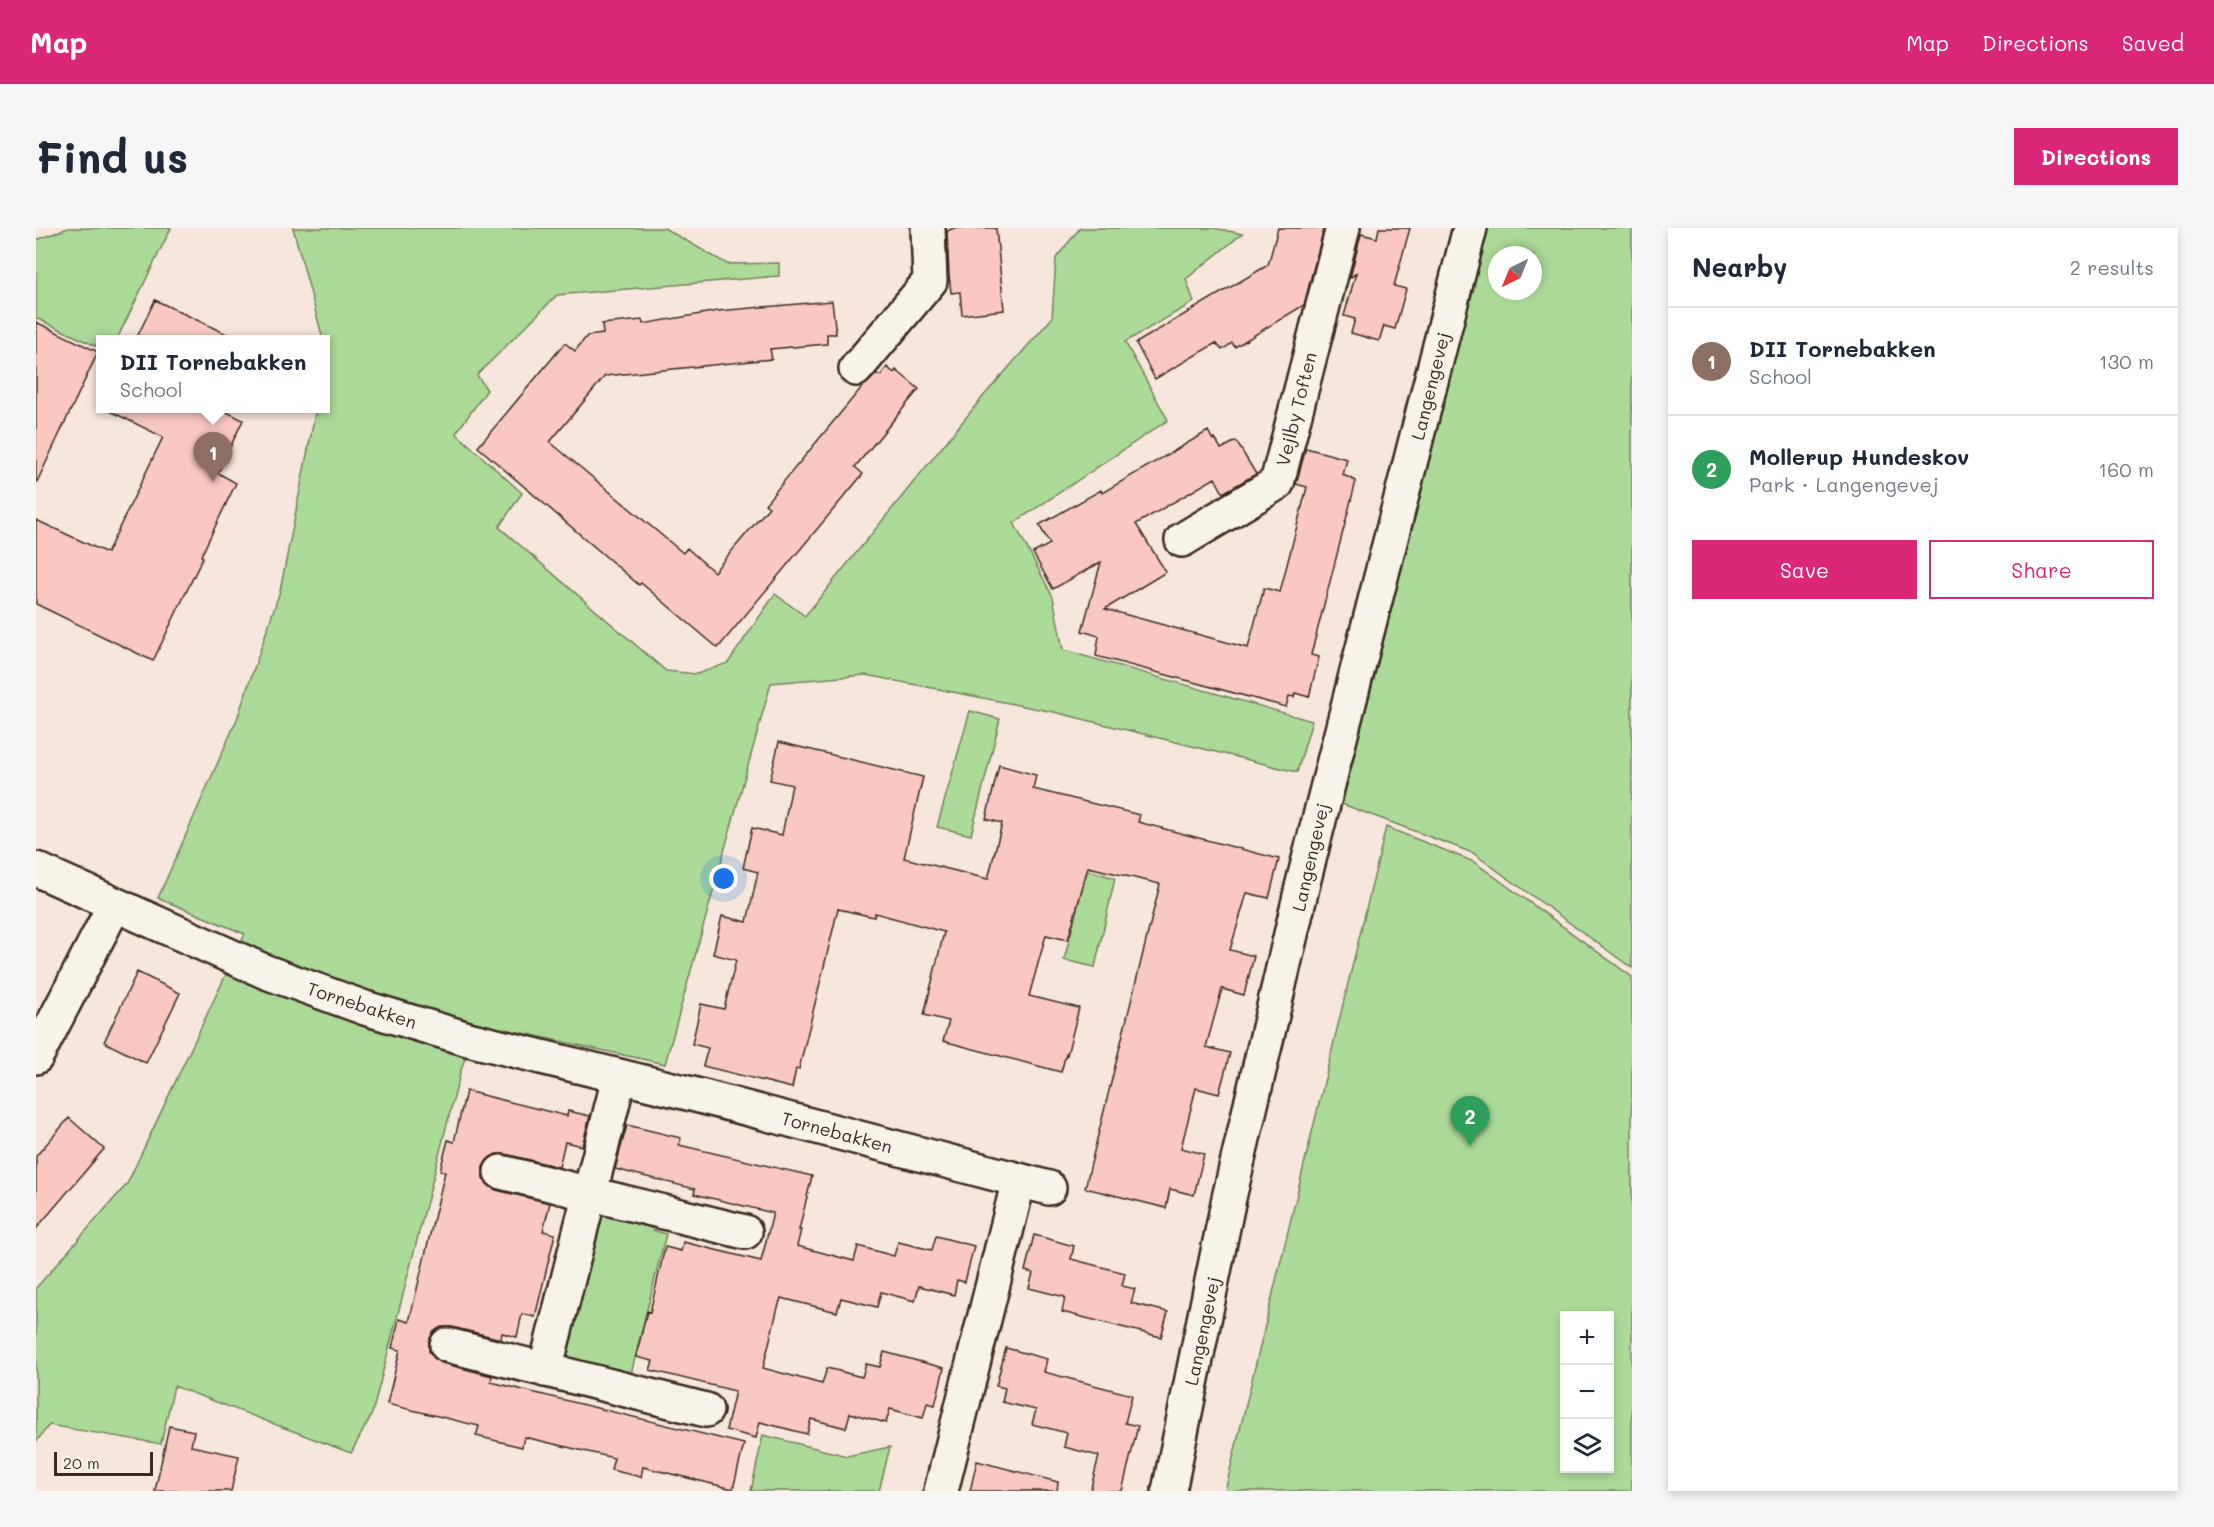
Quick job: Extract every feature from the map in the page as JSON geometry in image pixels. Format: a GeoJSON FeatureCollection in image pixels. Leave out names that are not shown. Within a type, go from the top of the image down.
{"type":"FeatureCollection","features":[{"type":"Feature","properties":{"kind":"street"},"geometry":{"type":"LineString","coordinates":[[856,369],[930,281],[928,228]]}},
{"type":"Feature","properties":{"kind":"street","name":"Vejlby Toften"},"geometry":{"type":"LineString","coordinates":[[1182,540],[1277,483],[1343,228]]}},
{"type":"Feature","properties":{"kind":"street","name":"Langengevej"},"geometry":{"type":"LineString","coordinates":[[1169,1491],[1229,1198],[1304,879],[1470,228]]}},
{"type":"Feature","properties":{"kind":"street","name":"Tornebakken"},"geometry":{"type":"LineString","coordinates":[[36,869],[114,906],[267,972],[365,1008],[468,1039],[619,1078],[692,1094],[1034,1184],[941,1491]]}},
{"type":"Feature","properties":{"kind":"street"},"geometry":{"type":"LineString","coordinates":[[38,1051],[114,906]]}},
{"type":"Feature","properties":{"kind":"street"},"geometry":{"type":"LineString","coordinates":[[545,1370],[619,1078]]}},
{"type":"Feature","properties":{"kind":"street"},"geometry":{"type":"LineString","coordinates":[[501,1172],[746,1232]]}},
{"type":"Feature","properties":{"kind":"street"},"geometry":{"type":"LineString","coordinates":[[447,1345],[706,1410]]}},
{"type":"Feature","properties":{"kind":"green space"},"geometry":{"type":"Polygon","coordinates":[[[68,228],[171,228],[119,335],[96,335],[96,346],[36,318],[36,240],[68,228]]]}},
{"type":"Feature","properties":{"kind":"green space"},"geometry":{"type":"Polygon","coordinates":[[[293,228],[664,228],[727,264],[779,263],[779,276],[557,295],[477,375],[487,390],[456,433],[522,493],[499,527],[666,671],[697,674],[728,663],[775,594],[805,616],[981,399],[1052,318],[1056,258],[1080,228],[1214,228],[1242,234],[1186,279],[1194,302],[1125,342],[1168,420],[1014,523],[1053,597],[1063,650],[1312,721],[1297,772],[1054,712],[866,675],[771,683],[665,1064],[477,1023],[461,1070],[372,1414],[351,1453],[174,1386],[161,1444],[49,1425],[36,1442],[36,1288],[127,1184],[245,934],[158,898],[237,719],[280,591],[315,413],[330,413],[330,335],[322,335],[293,228]]]}},
{"type":"Feature","properties":{"kind":"green space"},"geometry":{"type":"Polygon","coordinates":[[[1488,228],[1632,228],[1632,968],[1473,853],[1342,804],[1488,228]]]}},
{"type":"Feature","properties":{"kind":"green space"},"geometry":{"type":"Polygon","coordinates":[[[970,711],[1000,719],[971,835],[937,827],[970,711]]]}},
{"type":"Feature","properties":{"kind":"green space"},"geometry":{"type":"Polygon","coordinates":[[[1386,827],[1474,862],[1632,977],[1632,1491],[1225,1491],[1386,827]]]}},
{"type":"Feature","properties":{"kind":"green space"},"geometry":{"type":"Polygon","coordinates":[[[1087,870],[1115,878],[1095,967],[1064,960],[1087,870]]]}},
{"type":"Feature","properties":{"kind":"green space"},"geometry":{"type":"Polygon","coordinates":[[[613,1210],[653,1219],[652,1230],[666,1234],[630,1378],[577,1369],[563,1348],[593,1223],[613,1210]]]}},
{"type":"Feature","properties":{"kind":"green space"},"geometry":{"type":"Polygon","coordinates":[[[763,1435],[847,1456],[890,1447],[879,1491],[751,1491],[763,1435]]]}},
{"type":"Feature","properties":{"kind":"building"},"geometry":{"type":"Polygon","coordinates":[[[954,228],[996,228],[1004,310],[962,315],[960,292],[951,293],[949,274],[947,231],[954,228]]]}},
{"type":"Feature","properties":{"kind":"building"},"geometry":{"type":"Polygon","coordinates":[[[1278,228],[1324,228],[1304,305],[1235,347],[1232,343],[1222,350],[1216,343],[1155,379],[1136,343],[1268,265],[1278,228]]]}},
{"type":"Feature","properties":{"kind":"building"},"geometry":{"type":"Polygon","coordinates":[[[1379,228],[1410,228],[1394,286],[1406,289],[1395,329],[1384,326],[1379,341],[1351,333],[1355,319],[1344,316],[1356,273],[1350,278],[1361,234],[1377,238],[1379,228]]]}},
{"type":"Feature","properties":{"kind":"building"},"geometry":{"type":"Polygon","coordinates":[[[155,300],[229,335],[138,335],[155,300]]]}},
{"type":"Feature","properties":{"kind":"building"},"geometry":{"type":"Polygon","coordinates":[[[832,301],[836,334],[827,334],[827,344],[770,349],[772,359],[605,376],[550,442],[683,553],[687,548],[714,572],[769,507],[765,504],[862,387],[877,374],[880,376],[887,367],[894,373],[896,370],[919,389],[855,467],[863,474],[718,648],[641,583],[639,585],[478,447],[565,343],[575,351],[587,336],[603,334],[602,324],[642,320],[643,324],[718,311],[832,301]]]}},
{"type":"Feature","properties":{"kind":"building"},"geometry":{"type":"Polygon","coordinates":[[[36,322],[96,351],[96,356],[36,484],[36,322]]]}},
{"type":"Feature","properties":{"kind":"building"},"geometry":{"type":"Polygon","coordinates":[[[114,413],[229,413],[243,420],[218,473],[236,483],[153,661],[36,604],[36,520],[107,553],[163,437],[114,413]]]}},
{"type":"Feature","properties":{"kind":"building"},"geometry":{"type":"Polygon","coordinates":[[[1208,431],[1221,449],[1236,441],[1256,474],[1223,493],[1215,478],[1136,524],[1166,572],[1105,609],[1248,648],[1264,588],[1280,592],[1307,487],[1296,484],[1306,448],[1347,459],[1343,475],[1356,481],[1311,655],[1319,657],[1309,697],[1295,693],[1294,697],[1289,696],[1286,707],[1096,656],[1099,636],[1082,631],[1101,562],[1053,589],[1033,553],[1050,544],[1039,525],[1101,490],[1102,493],[1208,431]]]}},
{"type":"Feature","properties":{"kind":"building"},"geometry":{"type":"Polygon","coordinates":[[[779,742],[923,777],[904,858],[988,879],[1002,823],[986,819],[999,765],[1036,775],[1033,789],[1140,815],[1138,822],[1279,859],[1269,898],[1247,893],[1230,950],[1254,956],[1244,995],[1222,989],[1206,1047],[1230,1053],[1219,1094],[1196,1088],[1181,1148],[1204,1154],[1194,1195],[1170,1189],[1166,1208],[1085,1188],[1160,884],[1088,867],[1068,940],[1046,935],[1029,996],[1079,1008],[1061,1072],[943,1041],[949,1021],[924,1015],[944,932],[875,913],[874,917],[838,909],[799,1069],[796,1069],[792,1088],[703,1066],[708,1048],[692,1044],[701,1004],[724,1009],[736,960],[713,954],[722,916],[747,922],[758,872],[743,868],[752,828],[782,835],[792,785],[770,780],[779,742]]]}},
{"type":"Feature","properties":{"kind":"building"},"geometry":{"type":"Polygon","coordinates":[[[137,972],[180,993],[146,1063],[104,1042],[137,972]]]}},
{"type":"Feature","properties":{"kind":"building"},"geometry":{"type":"Polygon","coordinates":[[[466,1091],[567,1116],[568,1111],[590,1116],[582,1146],[565,1142],[559,1167],[505,1154],[496,1154],[488,1159],[483,1167],[483,1178],[496,1190],[550,1203],[543,1231],[555,1234],[535,1317],[522,1314],[517,1337],[502,1333],[501,1339],[452,1327],[441,1327],[433,1332],[429,1341],[429,1351],[442,1363],[492,1376],[491,1382],[744,1444],[733,1489],[643,1467],[641,1477],[611,1470],[614,1458],[524,1437],[522,1447],[476,1436],[479,1426],[387,1404],[400,1350],[392,1348],[399,1319],[409,1322],[445,1172],[440,1171],[448,1140],[454,1142],[466,1091]]]}},
{"type":"Feature","properties":{"kind":"building"},"geometry":{"type":"Polygon","coordinates":[[[69,1118],[104,1149],[36,1229],[36,1156],[69,1118]]]}},
{"type":"Feature","properties":{"kind":"building"},"geometry":{"type":"Polygon","coordinates":[[[627,1125],[681,1138],[679,1145],[812,1176],[797,1246],[854,1261],[858,1246],[894,1256],[898,1242],[932,1250],[936,1236],[974,1246],[965,1282],[957,1280],[954,1295],[919,1286],[915,1301],[881,1292],[877,1307],[841,1298],[837,1312],[781,1298],[777,1311],[763,1368],[822,1384],[827,1368],[862,1377],[866,1364],[880,1367],[884,1352],[944,1368],[935,1405],[927,1403],[923,1418],[890,1409],[886,1423],[850,1413],[846,1428],[811,1419],[807,1434],[760,1422],[756,1438],[726,1430],[735,1391],[650,1370],[653,1361],[636,1357],[647,1311],[650,1312],[665,1247],[681,1251],[683,1242],[761,1261],[773,1213],[694,1194],[695,1189],[615,1169],[627,1125]]]}},
{"type":"Feature","properties":{"kind":"building"},"geometry":{"type":"Polygon","coordinates":[[[1034,1235],[1074,1246],[1071,1259],[1125,1273],[1122,1286],[1135,1289],[1131,1303],[1168,1312],[1161,1337],[1062,1312],[1065,1297],[1029,1288],[1033,1273],[1025,1271],[1034,1235]]]}},
{"type":"Feature","properties":{"kind":"building"},"geometry":{"type":"Polygon","coordinates":[[[1006,1348],[1047,1359],[1044,1372],[1132,1395],[1125,1423],[1138,1426],[1122,1491],[1090,1491],[1099,1456],[1064,1447],[1067,1433],[1032,1424],[1036,1410],[1002,1402],[1005,1388],[996,1386],[1006,1348]]]}},
{"type":"Feature","properties":{"kind":"building"},"geometry":{"type":"Polygon","coordinates":[[[169,1426],[194,1431],[191,1446],[239,1456],[231,1491],[155,1491],[169,1426]]]}},
{"type":"Feature","properties":{"kind":"building"},"geometry":{"type":"Polygon","coordinates":[[[977,1461],[1058,1482],[1057,1491],[970,1491],[977,1461]]]}},
{"type":"Feature","properties":{"kind":"place","name":"DII Tornebakken"},"geometry":{"type":"Point","coordinates":[213,482]}},
{"type":"Feature","properties":{"kind":"place","name":"Mollerup Hundeskov"},"geometry":{"type":"Point","coordinates":[1470,1146]}}]}
